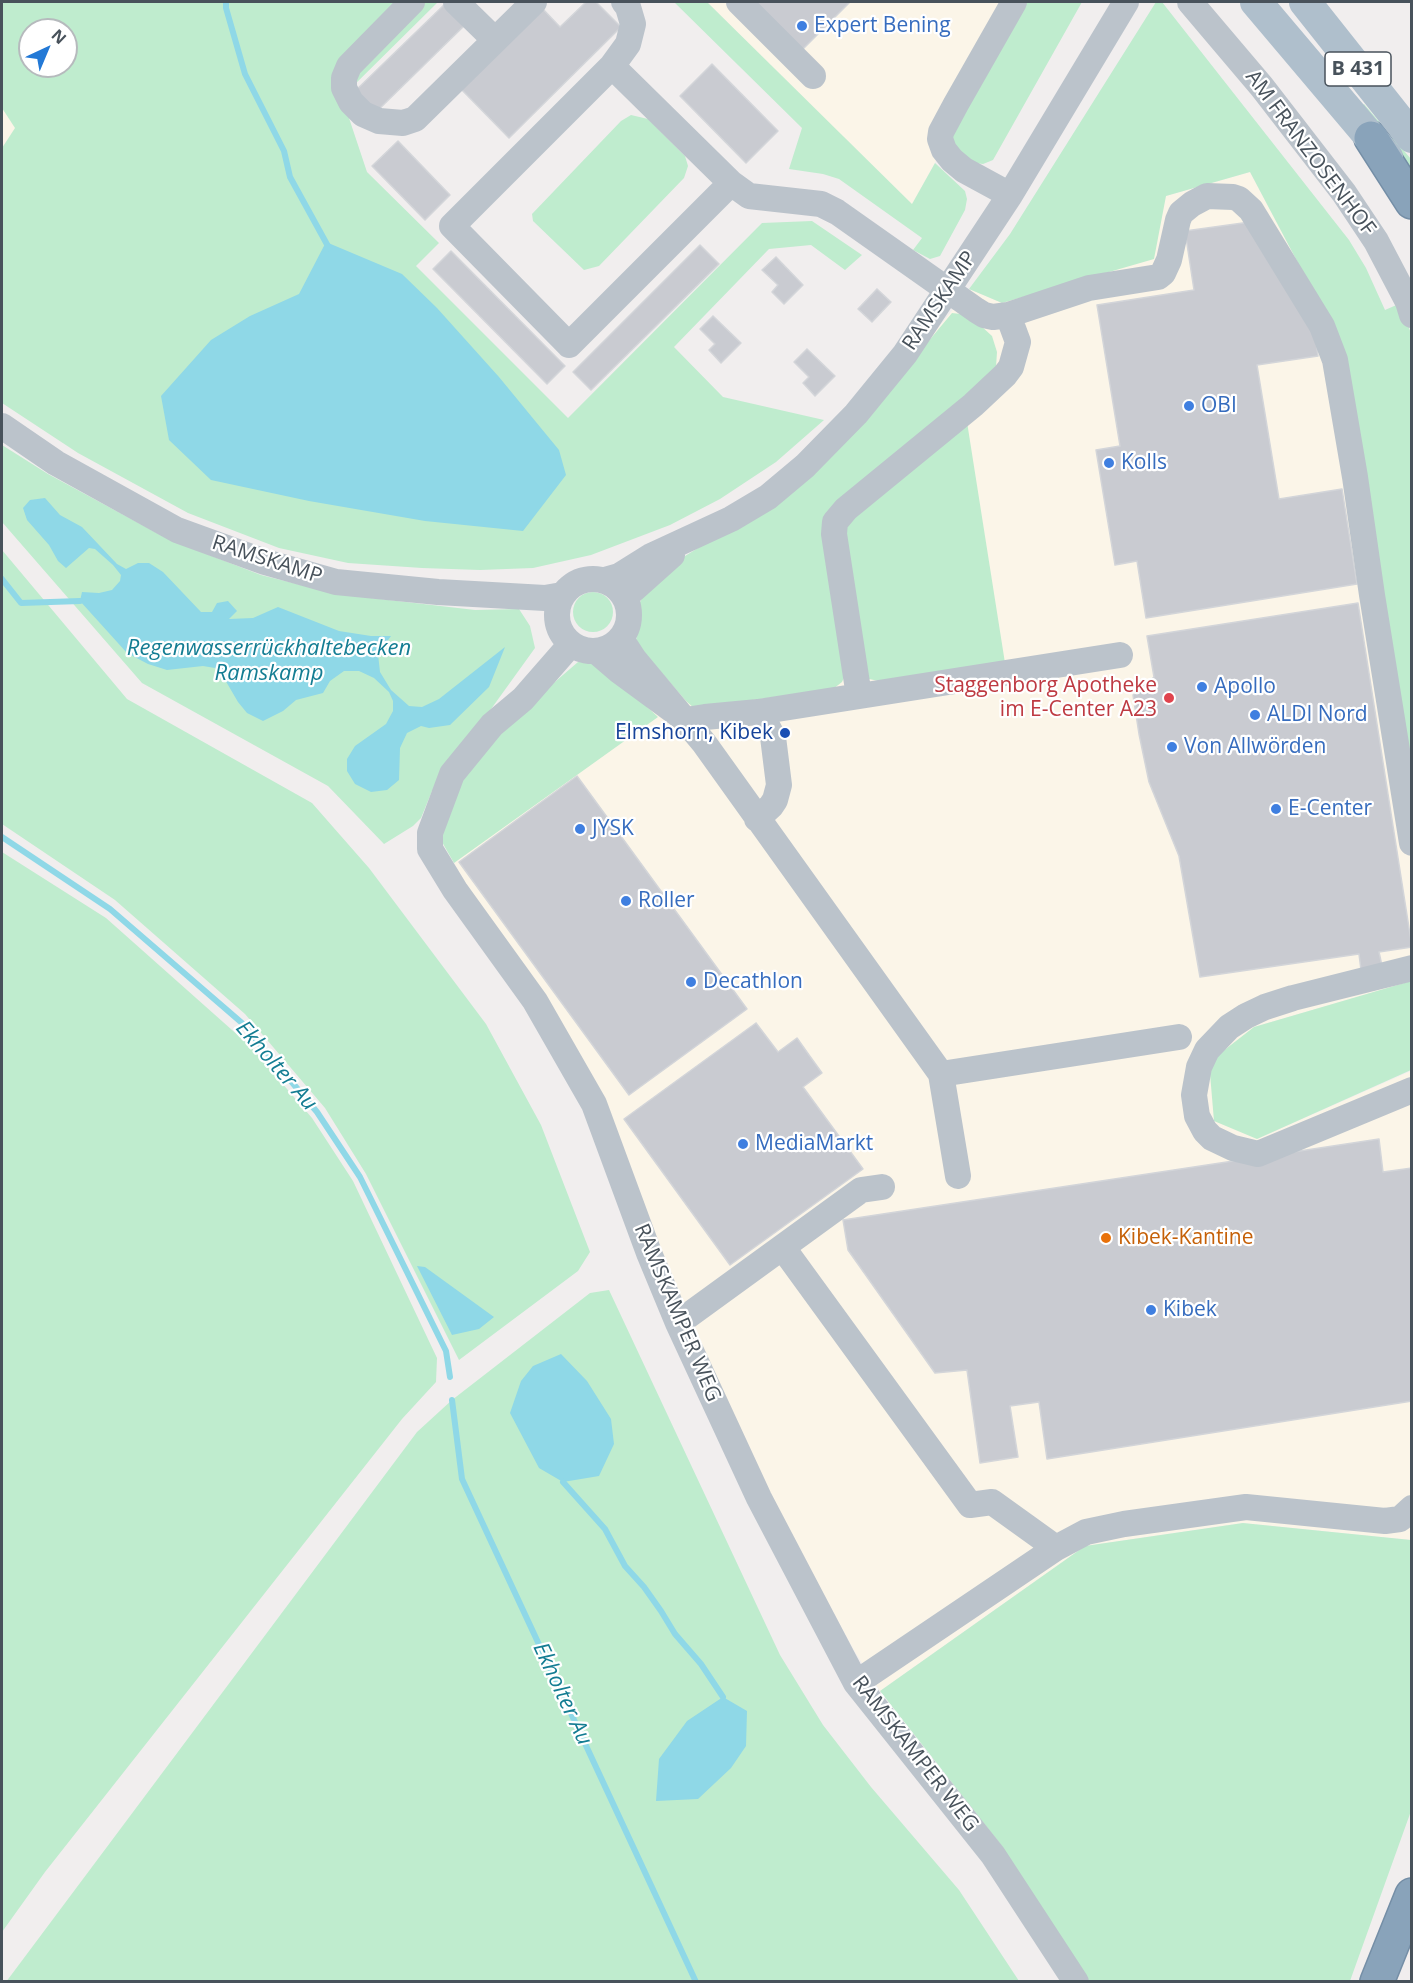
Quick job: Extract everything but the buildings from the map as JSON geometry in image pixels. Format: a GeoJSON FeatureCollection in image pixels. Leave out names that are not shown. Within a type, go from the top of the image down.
{"type":"FeatureCollection","features":[{"type":"Feature","properties":{"kind":"highway"},"geometry":{"type":"LineString","coordinates":[[1371,138],[1412,202]]}},
{"type":"Feature","properties":{"kind":"highway"},"geometry":{"type":"LineString","coordinates":[[1377,1982],[1412,1895]]}},
{"type":"Feature","properties":{"kind":"main road","name":"B 431"},"geometry":{"type":"LineString","coordinates":[[1256,2],[1412,185]]}},
{"type":"Feature","properties":{"kind":"main road","name":"B 431"},"geometry":{"type":"LineString","coordinates":[[1305,2],[1412,136]]}},
{"type":"Feature","properties":{"kind":"street"},"geometry":{"type":"LineString","coordinates":[[412,2],[349,66],[344,78],[344,88],[351,102],[363,114],[379,121],[403,123],[415,119],[534,2]]}},
{"type":"Feature","properties":{"kind":"street"},"geometry":{"type":"LineString","coordinates":[[456,2],[495,40]]}},
{"type":"Feature","properties":{"kind":"street"},"geometry":{"type":"LineString","coordinates":[[624,2],[628,6],[633,24],[628,44],[612,66],[452,226],[569,345],[731,183]]}},
{"type":"Feature","properties":{"kind":"street"},"geometry":{"type":"LineString","coordinates":[[739,2],[813,76]]}},
{"type":"Feature","properties":{"kind":"street"},"geometry":{"type":"LineString","coordinates":[[1010,195],[971,174],[952,160],[944,150],[940,139],[946,122],[1014,2]]}},
{"type":"Feature","properties":{"kind":"street","name":"RAMSKAMP"},"geometry":{"type":"LineString","coordinates":[[2,426],[56,463],[177,530],[265,562],[336,582],[438,592],[545,598],[562,595],[570,586],[581,580],[593,578],[605,580],[619,576],[651,556],[731,519],[768,497],[805,466],[856,414],[905,354],[948,290],[1010,195],[1126,2]]}},
{"type":"Feature","properties":{"kind":"street","name":"AM FRANZOSENHOF"},"geometry":{"type":"LineString","coordinates":[[1190,2],[1262,87],[1344,193],[1376,241],[1408,302],[1412,315]]}},
{"type":"Feature","properties":{"kind":"street"},"geometry":{"type":"LineString","coordinates":[[612,66],[731,183],[749,196],[821,204],[829,208],[984,315],[993,317],[1008,315],[1089,288],[1158,277],[1167,268],[1181,213],[1207,196],[1239,199],[1257,216],[1322,326],[1335,360],[1412,843]]}},
{"type":"Feature","properties":{"kind":"street"},"geometry":{"type":"LineString","coordinates":[[859,696],[834,534],[835,522],[846,509],[974,405],[1005,375],[1011,367],[1018,342],[1008,315]]}},
{"type":"Feature","properties":{"kind":"street","name":"RAMSKAMP"},"geometry":{"type":"LineString","coordinates":[[625,597],[688,539]]}},
{"type":"Feature","properties":{"kind":"street"},"geometry":{"type":"LineString","coordinates":[[562,595],[557,608],[556,621],[561,634],[570,644],[583,651],[597,652],[610,648],[621,639],[628,626],[630,611],[625,597],[617,587],[605,580]]}},
{"type":"Feature","properties":{"kind":"street"},"geometry":{"type":"LineString","coordinates":[[621,639],[634,659],[686,720],[784,853],[940,1074],[958,1176]]}},
{"type":"Feature","properties":{"kind":"street","name":"RAMSKAMPER WEG"},"geometry":{"type":"LineString","coordinates":[[570,644],[523,699],[492,725],[452,774],[430,834],[430,849],[455,890],[535,1001],[594,1104],[649,1253],[678,1323],[759,1498],[856,1683],[993,1855],[1076,1982]]}},
{"type":"Feature","properties":{"kind":"street"},"geometry":{"type":"LineString","coordinates":[[597,652],[686,720],[758,712],[1120,656]]}},
{"type":"Feature","properties":{"kind":"street"},"geometry":{"type":"LineString","coordinates":[[757,819],[771,806],[778,794],[779,785],[773,736],[764,718],[758,712]]}},
{"type":"Feature","properties":{"kind":"street"},"geometry":{"type":"LineString","coordinates":[[1412,968],[1293,998],[1246,1016],[1228,1027],[1207,1050],[1199,1067],[1194,1095],[1197,1116],[1205,1131],[1212,1138],[1233,1149],[1258,1154],[1412,1090]]}},
{"type":"Feature","properties":{"kind":"street"},"geometry":{"type":"LineString","coordinates":[[940,1074],[1179,1037]]}},
{"type":"Feature","properties":{"kind":"street"},"geometry":{"type":"LineString","coordinates":[[678,1323],[861,1190],[882,1186]]}},
{"type":"Feature","properties":{"kind":"street"},"geometry":{"type":"LineString","coordinates":[[783,1248],[970,1505],[992,1502],[1056,1548]]}},
{"type":"Feature","properties":{"kind":"street"},"geometry":{"type":"LineString","coordinates":[[856,1683],[1056,1548],[1086,1532],[1246,1507],[1385,1521],[1400,1519],[1412,1508]]}},
{"type":"Feature","properties":{"kind":"shaded area"},"geometry":{"type":"Polygon","coordinates":[[[707,2],[1022,2],[912,205],[707,2]]]}},
{"type":"Feature","properties":{"kind":"shaded area"},"geometry":{"type":"Polygon","coordinates":[[[2,108],[16,128],[2,148],[2,108]]]}},
{"type":"Feature","properties":{"kind":"shaded area"},"geometry":{"type":"Polygon","coordinates":[[[1250,172],[1345,352],[1411,796],[1412,981],[1254,1027],[1257,1139],[1411,1071],[1411,1540],[1243,1523],[1085,1546],[880,1691],[855,1652],[768,1492],[692,1329],[622,1153],[442,842],[578,662],[642,658],[637,627],[639,604],[912,361],[969,289],[1002,303],[1166,196],[1250,172]]]}},
{"type":"Feature","properties":{"kind":"green space"},"geometry":{"type":"Polygon","coordinates":[[[2,2],[438,2],[342,97],[367,172],[439,243],[416,266],[568,418],[762,223],[812,221],[862,255],[845,270],[811,245],[769,249],[674,347],[723,397],[824,420],[776,462],[720,499],[670,525],[591,555],[533,568],[480,570],[348,563],[279,548],[188,513],[78,453],[2,403],[2,148],[15,128],[2,108],[2,2]]]}},
{"type":"Feature","properties":{"kind":"green space"},"geometry":{"type":"Polygon","coordinates":[[[674,2],[707,2],[912,204],[935,163],[965,191],[967,199],[965,210],[940,256],[930,259],[913,250],[922,238],[839,179],[789,169],[802,128],[674,2]]]}},
{"type":"Feature","properties":{"kind":"green space"},"geometry":{"type":"Polygon","coordinates":[[[1022,2],[1082,2],[993,160],[983,164],[967,162],[957,154],[951,134],[1022,2]]]}},
{"type":"Feature","properties":{"kind":"green space"},"geometry":{"type":"Polygon","coordinates":[[[1156,2],[1162,2],[1349,240],[1366,268],[1385,310],[1401,303],[1412,337],[1411,796],[1345,352],[1250,172],[1166,196],[1154,259],[1002,303],[969,289],[1010,234],[1156,2]]]}},
{"type":"Feature","properties":{"kind":"green space"},"geometry":{"type":"Polygon","coordinates":[[[1364,104],[1411,159],[1411,170],[1359,108],[1364,104]]]}},
{"type":"Feature","properties":{"kind":"green space"},"geometry":{"type":"Polygon","coordinates":[[[631,115],[648,119],[685,156],[688,166],[684,178],[599,266],[584,270],[533,221],[532,214],[621,121],[631,115]]]}},
{"type":"Feature","properties":{"kind":"green space"},"geometry":{"type":"Polygon","coordinates":[[[952,313],[969,315],[992,336],[997,352],[996,367],[983,385],[827,514],[846,673],[842,682],[833,689],[694,708],[636,643],[639,604],[646,591],[677,561],[711,540],[912,361],[952,313]]]}},
{"type":"Feature","properties":{"kind":"green space"},"geometry":{"type":"Polygon","coordinates":[[[967,422],[1005,663],[879,681],[869,679],[842,530],[846,519],[967,422]]]}},
{"type":"Feature","properties":{"kind":"green space"},"geometry":{"type":"Polygon","coordinates":[[[2,445],[48,474],[168,539],[261,575],[337,594],[475,610],[519,609],[530,626],[535,648],[432,791],[421,818],[413,826],[384,844],[328,786],[142,683],[2,522],[2,445]]]}},
{"type":"Feature","properties":{"kind":"green space"},"geometry":{"type":"Polygon","coordinates":[[[2,550],[127,699],[312,803],[369,868],[486,1024],[541,1125],[590,1252],[578,1271],[459,1360],[366,1174],[325,1108],[245,1014],[115,900],[2,824],[2,550]]]}},
{"type":"Feature","properties":{"kind":"green space"},"geometry":{"type":"Polygon","coordinates":[[[593,592],[607,598],[613,612],[607,626],[593,632],[579,626],[573,612],[579,598],[593,592]]]}},
{"type":"Feature","properties":{"kind":"green space"},"geometry":{"type":"Polygon","coordinates":[[[591,661],[617,679],[658,717],[454,863],[442,842],[446,813],[460,779],[497,732],[578,662],[591,661]]]}},
{"type":"Feature","properties":{"kind":"green space"},"geometry":{"type":"Polygon","coordinates":[[[2,852],[106,918],[250,1046],[312,1118],[353,1181],[437,1358],[436,1382],[402,1419],[45,1872],[2,1932],[2,852]]]}},
{"type":"Feature","properties":{"kind":"green space"},"geometry":{"type":"Polygon","coordinates":[[[1411,981],[1411,1070],[1257,1139],[1214,1121],[1209,1062],[1254,1027],[1411,981]]]}},
{"type":"Feature","properties":{"kind":"green space"},"geometry":{"type":"Polygon","coordinates":[[[609,1290],[780,1655],[823,1725],[871,1787],[959,1890],[1019,1981],[6,1982],[417,1432],[452,1400],[590,1293],[609,1290]]]}},
{"type":"Feature","properties":{"kind":"green space"},"geometry":{"type":"Polygon","coordinates":[[[1243,1523],[1411,1540],[1411,1811],[1350,1981],[1088,1981],[1001,1845],[880,1691],[1085,1546],[1243,1523]]]}},
{"type":"Feature","properties":{"kind":"water"},"geometry":{"type":"Polygon","coordinates":[[[326,242],[402,274],[437,308],[499,377],[559,450],[566,475],[523,531],[425,521],[309,501],[211,480],[169,440],[161,396],[211,340],[250,316],[299,294],[326,242]]]}},
{"type":"Feature","properties":{"kind":"water","name":"Regenwasserrückhaltebecken Ramskamp"},"geometry":{"type":"Polygon","coordinates":[[[45,498],[60,515],[82,527],[117,564],[126,569],[138,563],[149,563],[163,572],[201,612],[212,612],[217,603],[228,601],[237,611],[229,619],[253,618],[278,607],[339,631],[371,636],[391,636],[378,654],[380,672],[391,690],[409,706],[422,707],[439,699],[505,647],[489,687],[450,725],[429,728],[421,726],[407,733],[400,748],[399,780],[387,790],[371,792],[355,784],[347,771],[347,759],[355,746],[386,724],[393,711],[393,701],[389,692],[374,678],[359,671],[344,671],[330,681],[323,693],[296,700],[283,711],[263,721],[247,713],[215,668],[203,666],[167,670],[148,664],[127,653],[80,601],[82,592],[99,593],[112,590],[120,581],[121,575],[95,549],[89,548],[66,568],[58,561],[49,545],[27,520],[23,508],[30,500],[45,498]]]}},
{"type":"Feature","properties":{"kind":"water"},"geometry":{"type":"Polygon","coordinates":[[[417,1266],[425,1267],[494,1317],[479,1329],[452,1335],[417,1266]]]}},
{"type":"Feature","properties":{"kind":"water"},"geometry":{"type":"Polygon","coordinates":[[[561,1354],[587,1381],[611,1419],[614,1444],[599,1476],[563,1482],[539,1468],[510,1413],[521,1381],[533,1366],[561,1354]]]}},
{"type":"Feature","properties":{"kind":"water"},"geometry":{"type":"Polygon","coordinates":[[[723,1697],[747,1711],[746,1746],[731,1768],[698,1799],[656,1801],[659,1759],[687,1721],[723,1697]]]}},
{"type":"Feature","properties":{"kind":"waterway"},"geometry":{"type":"LineString","coordinates":[[226,2],[245,74],[284,151],[290,177],[329,248]]}},
{"type":"Feature","properties":{"kind":"waterway"},"geometry":{"type":"LineString","coordinates":[[2,579],[21,603],[80,601]]}},
{"type":"Feature","properties":{"kind":"waterway","name":"Ekholter Au"},"geometry":{"type":"LineString","coordinates":[[2,837],[110,909],[242,1023],[317,1112],[360,1177],[446,1351],[450,1377]]}},
{"type":"Feature","properties":{"kind":"waterway","name":"Ekholter Au"},"geometry":{"type":"LineString","coordinates":[[452,1400],[462,1479],[696,1982]]}},
{"type":"Feature","properties":{"kind":"waterway"},"geometry":{"type":"LineString","coordinates":[[563,1482],[605,1529],[625,1566],[644,1587],[675,1634],[701,1664],[723,1697]]}},
{"type":"Feature","properties":{"kind":"place","name":"Expert Bening"},"geometry":{"type":"Point","coordinates":[802,26]}},
{"type":"Feature","properties":{"kind":"place","name":"OBI"},"geometry":{"type":"Point","coordinates":[1189,406]}},
{"type":"Feature","properties":{"kind":"place","name":"Kolls"},"geometry":{"type":"Point","coordinates":[1109,463]}},
{"type":"Feature","properties":{"kind":"place","name":"Apollo"},"geometry":{"type":"Point","coordinates":[1202,687]}},
{"type":"Feature","properties":{"kind":"place","name":"Staggenborg Apotheke im E-Center A23"},"geometry":{"type":"Point","coordinates":[1169,698]}},
{"type":"Feature","properties":{"kind":"place","name":"ALDI Nord"},"geometry":{"type":"Point","coordinates":[1255,715]}},
{"type":"Feature","properties":{"kind":"place","name":"Elmshorn, Kibek"},"geometry":{"type":"Point","coordinates":[785,733]}},
{"type":"Feature","properties":{"kind":"place","name":"Von Allwörden"},"geometry":{"type":"Point","coordinates":[1172,747]}},
{"type":"Feature","properties":{"kind":"place","name":"E-Center"},"geometry":{"type":"Point","coordinates":[1276,809]}},
{"type":"Feature","properties":{"kind":"place","name":"JYSK"},"geometry":{"type":"Point","coordinates":[580,829]}},
{"type":"Feature","properties":{"kind":"place","name":"Roller"},"geometry":{"type":"Point","coordinates":[626,901]}},
{"type":"Feature","properties":{"kind":"place","name":"Decathlon"},"geometry":{"type":"Point","coordinates":[691,982]}},
{"type":"Feature","properties":{"kind":"place","name":"MediaMarkt"},"geometry":{"type":"Point","coordinates":[743,1144]}},
{"type":"Feature","properties":{"kind":"place","name":"Kibek-Kantine"},"geometry":{"type":"Point","coordinates":[1106,1238]}},
{"type":"Feature","properties":{"kind":"place","name":"Kibek"},"geometry":{"type":"Point","coordinates":[1151,1310]}}]}
